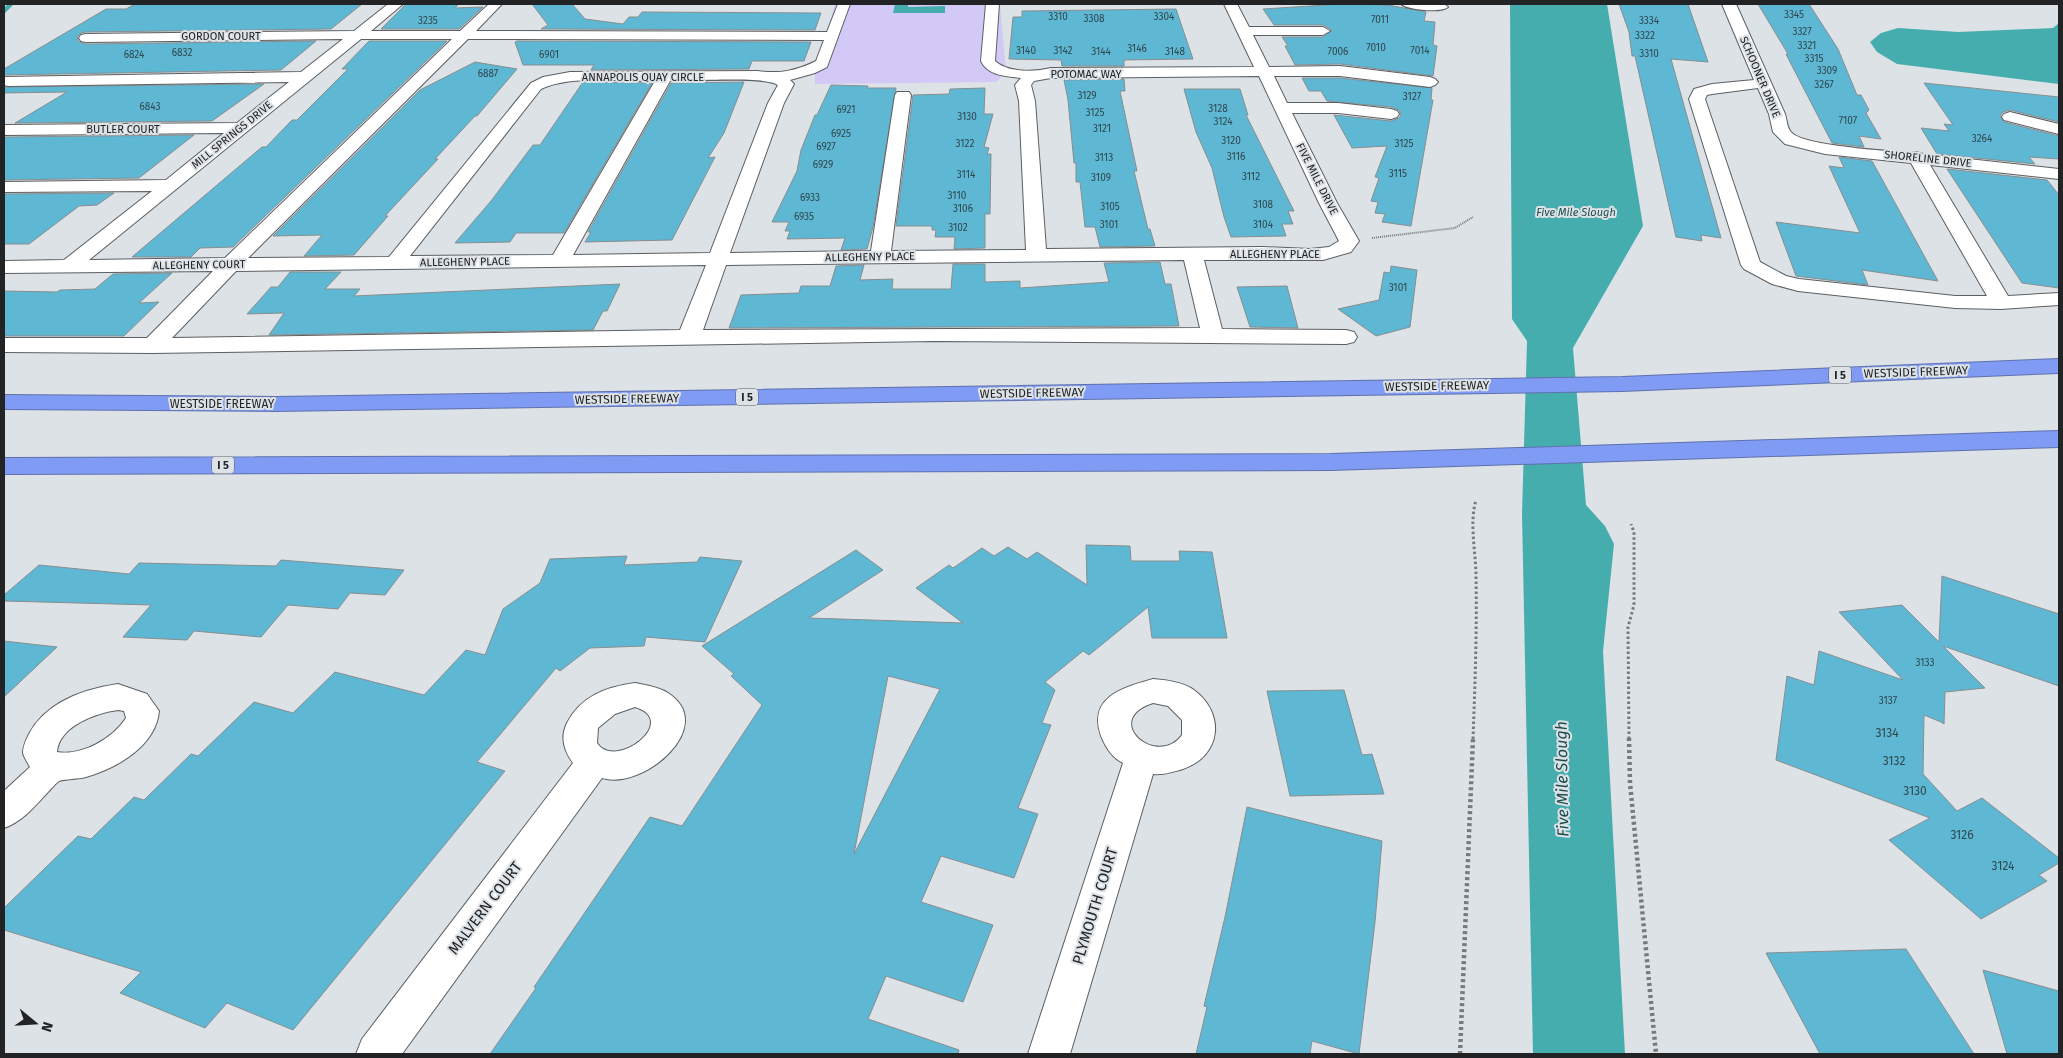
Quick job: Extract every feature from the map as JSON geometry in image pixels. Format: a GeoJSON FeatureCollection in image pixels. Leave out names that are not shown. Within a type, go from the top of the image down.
{"type":"FeatureCollection","features":[{"type":"Feature","properties":{"kind":"highway","name":"WESTSIDE FREEWAY"},"geometry":{"type":"LineString","coordinates":[[4,402],[275,404],[1622,384],[2059,366]]}},
{"type":"Feature","properties":{"kind":"highway","name":"I 5"},"geometry":{"type":"LineString","coordinates":[[4,466],[1311,462],[2059,439]]}},
{"type":"Feature","properties":{"kind":"street","name":"MILL SPRINGS DRIVE"},"geometry":{"type":"LineString","coordinates":[[69,266],[396,4]]}},
{"type":"Feature","properties":{"kind":"street"},"geometry":{"type":"LineString","coordinates":[[152,346],[231,264],[496,4]]}},
{"type":"Feature","properties":{"kind":"street"},"geometry":{"type":"LineString","coordinates":[[833,36],[844,4]]}},
{"type":"Feature","properties":{"kind":"street"},"geometry":{"type":"LineString","coordinates":[[992,4],[988,52],[990,66],[998,70],[1035,76]]}},
{"type":"Feature","properties":{"kind":"street","name":"FIVE MILE DRIVE"},"geometry":{"type":"LineString","coordinates":[[1232,4],[1328,203],[1346,245]]}},
{"type":"Feature","properties":{"kind":"street"},"geometry":{"type":"LineString","coordinates":[[1408,4],[1441,7]]}},
{"type":"Feature","properties":{"kind":"street","name":"SCHOONER DRIVE"},"geometry":{"type":"LineString","coordinates":[[1729,4],[1778,114],[1783,134],[1798,142]]}},
{"type":"Feature","properties":{"kind":"street"},"geometry":{"type":"LineString","coordinates":[[1245,31],[1323,31]]}},
{"type":"Feature","properties":{"kind":"street","name":"GORDON COURT"},"geometry":{"type":"LineString","coordinates":[[86,38],[356,35],[833,36]]}},
{"type":"Feature","properties":{"kind":"street","name":"ANNAPOLIS QUAY CIRCLE"},"geometry":{"type":"LineString","coordinates":[[395,262],[536,86],[548,80],[570,77],[758,76],[778,78],[810,70],[822,64],[833,36]]}},
{"type":"Feature","properties":{"kind":"street","name":"POTOMAC WAY"},"geometry":{"type":"LineString","coordinates":[[1036,256],[1028,101],[1023,85],[1025,81],[1035,76],[1051,73],[1340,71],[1430,82]]}},
{"type":"Feature","properties":{"kind":"street"},"geometry":{"type":"LineString","coordinates":[[8,81],[305,77]]}},
{"type":"Feature","properties":{"kind":"street"},"geometry":{"type":"LineString","coordinates":[[559,261],[664,78]]}},
{"type":"Feature","properties":{"kind":"street"},"geometry":{"type":"LineString","coordinates":[[689,337],[776,103],[785,89],[786,84],[778,78]]}},
{"type":"Feature","properties":{"kind":"street"},"geometry":{"type":"LineString","coordinates":[[1764,83],[1712,89],[1700,92],[1696,99],[1751,265],[1779,280],[1798,285],[1955,302],[2001,303],[2059,300]]}},
{"type":"Feature","properties":{"kind":"street"},"geometry":{"type":"LineString","coordinates":[[880,257],[903,95]]}},
{"type":"Feature","properties":{"kind":"street"},"geometry":{"type":"LineString","coordinates":[[1282,108],[1338,108],[1391,114]]}},
{"type":"Feature","properties":{"kind":"street"},"geometry":{"type":"LineString","coordinates":[[2010,118],[2059,129]]}},
{"type":"Feature","properties":{"kind":"street","name":"BUTLER COURT"},"geometry":{"type":"LineString","coordinates":[[4,130],[241,128]]}},
{"type":"Feature","properties":{"kind":"street","name":"SHORELINE DRIVE"},"geometry":{"type":"LineString","coordinates":[[1798,142],[1825,149],[1916,157],[2059,174]]}},
{"type":"Feature","properties":{"kind":"street"},"geometry":{"type":"LineString","coordinates":[[1916,157],[2001,303]]}},
{"type":"Feature","properties":{"kind":"street"},"geometry":{"type":"LineString","coordinates":[[4,187],[170,185]]}},
{"type":"Feature","properties":{"kind":"street","name":"ALLEGHENY PLACE"},"geometry":{"type":"LineString","coordinates":[[395,262],[1193,254],[1315,255],[1332,253],[1346,245]]}},
{"type":"Feature","properties":{"kind":"street"},"geometry":{"type":"LineString","coordinates":[[1193,254],[1212,334]]}},
{"type":"Feature","properties":{"kind":"street","name":"ALLEGHENY COURT"},"geometry":{"type":"LineString","coordinates":[[4,267],[395,262]]}},
{"type":"Feature","properties":{"kind":"street"},"geometry":{"type":"LineString","coordinates":[[4,345],[152,346],[689,337],[1212,334],[1346,337]]}},
{"type":"Feature","properties":{"kind":"street","name":"PLYMOUTH COURT"},"geometry":{"type":"LineString","coordinates":[[1049,1054],[1141,758]]}},
{"type":"Feature","properties":{"kind":"street","name":"MALVERN COURT"},"geometry":{"type":"LineString","coordinates":[[377,1054],[594,762]]}},
{"type":"Feature","properties":{"kind":"street"},"geometry":{"type":"LineString","coordinates":[[4,813],[53,766]]}},
{"type":"Feature","properties":{"kind":"path"},"geometry":{"type":"LineString","coordinates":[[1346,245],[1455,228],[1473,218]]}},
{"type":"Feature","properties":{"kind":"path"},"geometry":{"type":"LineString","coordinates":[[1460,1054],[1476,646],[1476,560],[1473,511],[1476,500]]}},
{"type":"Feature","properties":{"kind":"path"},"geometry":{"type":"LineString","coordinates":[[1631,524],[1634,532],[1634,606],[1628,627],[1627,668],[1630,783],[1656,1054]]}},
{"type":"Feature","properties":{"kind":"shaded area"},"geometry":{"type":"Polygon","coordinates":[[[835,4],[1000,4],[1006,72],[996,82],[815,84],[815,70],[835,4]]]}},
{"type":"Feature","properties":{"kind":"water"},"geometry":{"type":"Polygon","coordinates":[[[895,4],[908,4],[908,7],[945,6],[945,13],[893,13],[895,4]]]}},
{"type":"Feature","properties":{"kind":"water","name":"Five Mile Slough"},"geometry":{"type":"Polygon","coordinates":[[[1510,4],[1607,4],[1643,226],[1573,348],[1586,505],[1605,526],[1614,544],[1603,651],[1625,1054],[1533,1054],[1522,514],[1527,341],[1512,319],[1510,4]]]}},
{"type":"Feature","properties":{"kind":"water"},"geometry":{"type":"Polygon","coordinates":[[[2059,23],[2059,84],[1897,64],[1877,52],[1870,42],[1881,33],[1898,28],[1958,32],[2053,28],[2059,23]]]}},
{"type":"Feature","properties":{"kind":"building"},"geometry":{"type":"Polygon","coordinates":[[[135,4],[362,4],[331,29],[86,32],[81,33],[77,37],[79,42],[86,44],[316,41],[281,70],[4,75],[4,69],[106,9],[126,9],[135,4]]]}},
{"type":"Feature","properties":{"kind":"building"},"geometry":{"type":"Polygon","coordinates":[[[406,4],[459,4],[455,8],[483,7],[459,29],[381,29],[406,4]]]}},
{"type":"Feature","properties":{"kind":"building"},"geometry":{"type":"Polygon","coordinates":[[[532,4],[572,4],[585,19],[623,24],[629,17],[638,17],[642,12],[821,13],[815,30],[541,29],[548,25],[532,4]]]}},
{"type":"Feature","properties":{"kind":"building"},"geometry":{"type":"Polygon","coordinates":[[[1342,4],[1388,5],[1426,12],[1424,21],[1435,22],[1433,45],[1437,46],[1433,76],[1340,64],[1295,65],[1285,46],[1288,46],[1282,37],[1323,37],[1332,30],[1323,25],[1274,25],[1263,9],[1342,4]]]}},
{"type":"Feature","properties":{"kind":"building"},"geometry":{"type":"Polygon","coordinates":[[[1619,4],[1688,4],[1708,62],[1671,59],[1721,238],[1701,235],[1702,241],[1676,237],[1635,56],[1632,56],[1629,32],[1619,4]]]}},
{"type":"Feature","properties":{"kind":"building"},"geometry":{"type":"Polygon","coordinates":[[[1758,4],[1809,4],[1838,49],[1857,95],[1861,95],[1869,110],[1866,113],[1881,139],[1859,136],[1864,147],[1832,143],[1786,54],[1788,54],[1758,4]]]}},
{"type":"Feature","properties":{"kind":"building"},"geometry":{"type":"Polygon","coordinates":[[[1176,9],[1193,59],[1124,60],[1124,66],[1062,66],[1061,60],[1009,59],[1013,17],[1022,17],[1022,11],[1176,9]]]}},
{"type":"Feature","properties":{"kind":"building"},"geometry":{"type":"Polygon","coordinates":[[[369,41],[447,41],[233,247],[200,248],[191,257],[132,257],[262,147],[266,147],[292,120],[297,120],[348,69],[342,69],[369,41]]]}},
{"type":"Feature","properties":{"kind":"building"},"geometry":{"type":"Polygon","coordinates":[[[515,42],[811,42],[804,61],[752,61],[749,69],[591,70],[594,65],[523,65],[515,42]]]}},
{"type":"Feature","properties":{"kind":"building"},"geometry":{"type":"Polygon","coordinates":[[[475,62],[517,69],[477,116],[435,159],[438,159],[385,216],[388,216],[354,255],[304,256],[322,235],[273,236],[420,90],[475,62]]]}},
{"type":"Feature","properties":{"kind":"building"},"geometry":{"type":"Polygon","coordinates":[[[1302,78],[1340,78],[1432,88],[1431,100],[1433,100],[1411,226],[1382,222],[1385,214],[1375,213],[1378,202],[1371,201],[1379,178],[1375,177],[1387,146],[1352,148],[1334,115],[1391,121],[1399,118],[1401,115],[1399,110],[1391,107],[1327,101],[1321,91],[1309,91],[1302,78]]]}},
{"type":"Feature","properties":{"kind":"building"},"geometry":{"type":"Polygon","coordinates":[[[1124,79],[1125,91],[1120,91],[1137,171],[1134,171],[1148,229],[1150,229],[1155,246],[1100,247],[1095,227],[1085,227],[1080,182],[1076,182],[1076,163],[1074,163],[1068,100],[1064,80],[1124,79]]]}},
{"type":"Feature","properties":{"kind":"building"},"geometry":{"type":"Polygon","coordinates":[[[583,82],[652,83],[564,233],[516,233],[510,242],[455,243],[491,201],[533,145],[540,145],[583,82]]]}},
{"type":"Feature","properties":{"kind":"building"},"geometry":{"type":"Polygon","coordinates":[[[744,82],[724,133],[708,158],[715,157],[672,240],[585,242],[591,232],[588,232],[671,83],[744,82]]]}},
{"type":"Feature","properties":{"kind":"building"},"geometry":{"type":"Polygon","coordinates":[[[1924,83],[2059,97],[2059,122],[2010,110],[2003,112],[2000,116],[2004,122],[2059,136],[2059,159],[2029,157],[2035,164],[1937,154],[1921,128],[1949,131],[1944,124],[1953,125],[1924,83]]]}},
{"type":"Feature","properties":{"kind":"building"},"geometry":{"type":"Polygon","coordinates":[[[264,84],[212,121],[15,123],[67,92],[4,93],[4,87],[264,84]]]}},
{"type":"Feature","properties":{"kind":"building"},"geometry":{"type":"Polygon","coordinates":[[[831,85],[896,88],[873,227],[867,249],[841,250],[845,238],[787,239],[790,231],[785,231],[789,222],[772,222],[797,171],[801,150],[815,115],[817,115],[831,85]]]}},
{"type":"Feature","properties":{"kind":"building"},"geometry":{"type":"Polygon","coordinates":[[[985,88],[984,114],[993,114],[984,147],[989,148],[987,154],[991,154],[990,214],[985,214],[985,248],[954,249],[955,237],[935,237],[936,230],[932,230],[932,226],[896,226],[913,95],[949,94],[950,89],[985,88]]]}},
{"type":"Feature","properties":{"kind":"building"},"geometry":{"type":"Polygon","coordinates":[[[1184,89],[1240,89],[1248,115],[1246,115],[1294,211],[1288,211],[1293,224],[1282,224],[1286,236],[1231,237],[1212,168],[1196,132],[1184,89]]]}},
{"type":"Feature","properties":{"kind":"building"},"geometry":{"type":"Polygon","coordinates":[[[194,135],[139,178],[4,180],[4,137],[194,135]]]}},
{"type":"Feature","properties":{"kind":"building"},"geometry":{"type":"Polygon","coordinates":[[[1839,157],[1872,161],[1938,281],[1862,270],[1868,285],[1796,276],[1776,222],[1860,233],[1829,166],[1844,168],[1839,157]]]}},
{"type":"Feature","properties":{"kind":"building"},"geometry":{"type":"Polygon","coordinates":[[[1947,169],[2047,180],[2059,195],[2059,288],[2022,283],[1947,169]]]}},
{"type":"Feature","properties":{"kind":"building"},"geometry":{"type":"Polygon","coordinates":[[[114,193],[97,205],[79,206],[29,244],[4,244],[4,194],[114,193]]]}},
{"type":"Feature","properties":{"kind":"building"},"geometry":{"type":"Polygon","coordinates":[[[1160,262],[1165,284],[1171,284],[1179,326],[729,328],[741,295],[799,293],[801,286],[830,286],[836,266],[864,265],[860,280],[893,279],[892,289],[951,289],[953,264],[985,264],[985,282],[1020,281],[1020,288],[1109,282],[1104,263],[1160,262]]]}},
{"type":"Feature","properties":{"kind":"building"},"geometry":{"type":"Polygon","coordinates":[[[1391,266],[1417,270],[1410,327],[1376,336],[1338,309],[1379,300],[1384,272],[1390,273],[1391,266]]]}},
{"type":"Feature","properties":{"kind":"building"},"geometry":{"type":"Polygon","coordinates":[[[290,272],[341,272],[325,289],[360,289],[354,296],[620,284],[607,311],[603,311],[593,330],[269,335],[284,313],[247,314],[271,287],[278,287],[290,272]]]}},
{"type":"Feature","properties":{"kind":"building"},"geometry":{"type":"Polygon","coordinates":[[[172,273],[139,303],[159,302],[124,336],[4,336],[4,291],[57,292],[60,290],[95,289],[113,274],[172,273]]]}},
{"type":"Feature","properties":{"kind":"building"},"geometry":{"type":"Polygon","coordinates":[[[1287,286],[1298,328],[1250,327],[1237,287],[1287,286]]]}},
{"type":"Feature","properties":{"kind":"building"},"geometry":{"type":"Polygon","coordinates":[[[1086,545],[1130,546],[1131,561],[1180,561],[1179,551],[1212,552],[1227,638],[1152,638],[1148,607],[1089,655],[1083,651],[1045,682],[1055,690],[1042,723],[1051,725],[1018,808],[1038,814],[1014,878],[941,856],[921,902],[993,925],[963,1002],[886,976],[868,1019],[959,1050],[958,1054],[490,1054],[650,817],[682,826],[762,705],[731,676],[734,674],[702,646],[856,550],[883,570],[809,618],[963,623],[916,588],[949,565],[953,568],[982,548],[994,556],[1008,547],[1027,559],[1037,552],[1087,585],[1086,545]],[[888,676],[854,854],[940,689],[888,676]]]}},
{"type":"Feature","properties":{"kind":"building"},"geometry":{"type":"Polygon","coordinates":[[[627,556],[624,565],[697,562],[700,557],[742,561],[705,642],[646,637],[644,646],[590,648],[560,671],[556,668],[477,762],[505,771],[293,1030],[227,1003],[205,1028],[120,993],[141,972],[4,930],[4,908],[78,836],[91,839],[134,797],[144,800],[191,754],[198,756],[254,702],[293,713],[335,672],[424,695],[466,650],[485,655],[503,609],[540,583],[550,559],[627,556]]]}},
{"type":"Feature","properties":{"kind":"building"},"geometry":{"type":"Polygon","coordinates":[[[281,560],[404,570],[385,595],[350,593],[338,609],[288,605],[261,637],[194,631],[187,640],[123,637],[151,605],[4,601],[4,595],[39,565],[129,574],[139,563],[276,566],[281,560]]]}},
{"type":"Feature","properties":{"kind":"building"},"geometry":{"type":"Polygon","coordinates":[[[1942,576],[2059,614],[2059,686],[1943,646],[1985,688],[1945,692],[1944,724],[1924,715],[1923,774],[1957,811],[1982,798],[2059,858],[2059,863],[2039,875],[2047,881],[1981,919],[1889,840],[1930,818],[1776,760],[1787,676],[1814,685],[1819,651],[1903,680],[1839,612],[1902,605],[1939,642],[1942,576]]]}},
{"type":"Feature","properties":{"kind":"building"},"geometry":{"type":"Polygon","coordinates":[[[4,641],[57,647],[4,697],[4,641]]]}},
{"type":"Feature","properties":{"kind":"building"},"geometry":{"type":"Polygon","coordinates":[[[1344,690],[1362,755],[1372,754],[1384,794],[1290,796],[1267,691],[1344,690]]]}},
{"type":"Feature","properties":{"kind":"building"},"geometry":{"type":"Polygon","coordinates":[[[1247,807],[1382,841],[1375,922],[1359,1054],[1312,1041],[1310,1054],[1196,1054],[1207,1007],[1204,1006],[1225,917],[1247,807]]]}},
{"type":"Feature","properties":{"kind":"building"},"geometry":{"type":"Polygon","coordinates":[[[1906,949],[1974,1054],[1820,1054],[1766,953],[1906,949]]]}},
{"type":"Feature","properties":{"kind":"building"},"geometry":{"type":"Polygon","coordinates":[[[1983,970],[2059,991],[2059,1054],[2007,1054],[1983,970]]]}},
{"type":"Feature","properties":{"kind":"waterway"},"geometry":{"type":"LineString","coordinates":[[4,11],[11,4]]}}]}
